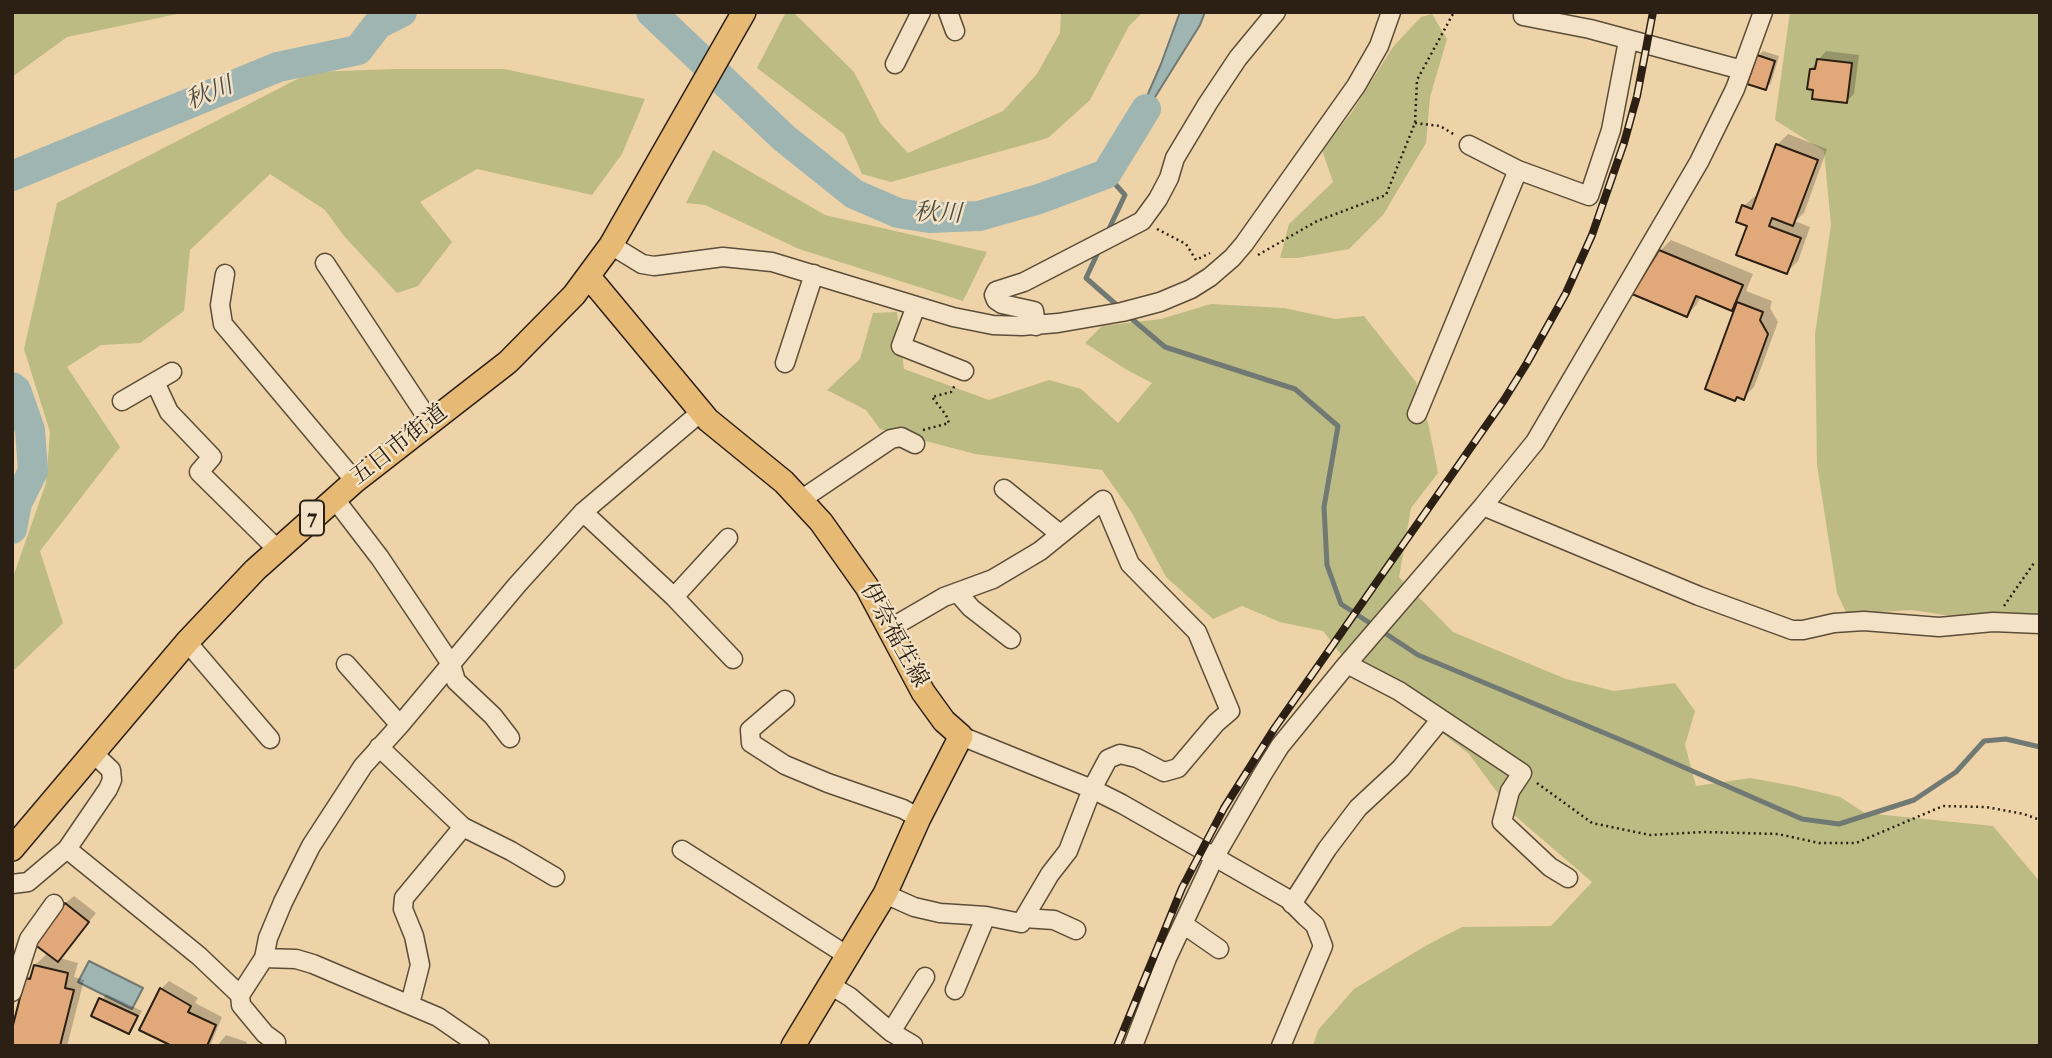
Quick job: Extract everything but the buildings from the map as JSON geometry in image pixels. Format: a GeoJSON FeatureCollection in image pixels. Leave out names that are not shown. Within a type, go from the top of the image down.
{"type":"FeatureCollection","features":[{"type":"Feature","properties":{"kind":"main road","name":"五日市街道"},"geometry":{"type":"LineString","coordinates":[[12,849],[187,642],[277,549],[355,481],[508,362],[589,277],[631,211],[744,12]]}},
{"type":"Feature","properties":{"kind":"main road","name":"伊奈福生線"},"geometry":{"type":"LineString","coordinates":[[589,277],[701,412],[802,499],[844,552],[867,587],[888,629],[935,709],[954,732],[961,736]]}},
{"type":"Feature","properties":{"kind":"main road"},"geometry":{"type":"LineString","coordinates":[[793,1046],[885,894],[919,818],[961,736]]}},
{"type":"Feature","properties":{"kind":"street"},"geometry":{"type":"LineString","coordinates":[[895,64],[921,12]]}},
{"type":"Feature","properties":{"kind":"street"},"geometry":{"type":"LineString","coordinates":[[948,12],[955,30]]}},
{"type":"Feature","properties":{"kind":"street"},"geometry":{"type":"LineString","coordinates":[[1036,326],[1034,311],[1002,304],[996,300],[996,291],[1024,282],[1142,220],[1158,199],[1169,178],[1175,158],[1208,103],[1238,58],[1276,12]]}},
{"type":"Feature","properties":{"kind":"street"},"geometry":{"type":"LineString","coordinates":[[1133,1046],[1167,958],[1214,858],[1280,746],[1483,506],[1542,431],[1574,372],[1699,162],[1725,112],[1763,12]]}},
{"type":"Feature","properties":{"kind":"street"},"geometry":{"type":"LineString","coordinates":[[611,245],[648,266],[710,258],[745,258],[772,262],[976,323],[1003,326],[1036,326],[1089,318],[1160,302],[1191,289],[1210,277],[1239,251],[1356,86],[1379,46],[1387,14]]}},
{"type":"Feature","properties":{"kind":"street"},"geometry":{"type":"LineString","coordinates":[[1523,16],[1590,29],[1742,70]]}},
{"type":"Feature","properties":{"kind":"street"},"geometry":{"type":"LineString","coordinates":[[1469,145],[1518,170],[1589,196],[1611,130],[1628,41]]}},
{"type":"Feature","properties":{"kind":"street"},"geometry":{"type":"LineString","coordinates":[[1417,414],[1518,170]]}},
{"type":"Feature","properties":{"kind":"street"},"geometry":{"type":"LineString","coordinates":[[325,264],[430,422]]}},
{"type":"Feature","properties":{"kind":"street"},"geometry":{"type":"LineString","coordinates":[[225,274],[220,306],[223,324],[355,481]]}},
{"type":"Feature","properties":{"kind":"street"},"geometry":{"type":"LineString","coordinates":[[785,363],[814,274]]}},
{"type":"Feature","properties":{"kind":"street"},"geometry":{"type":"LineString","coordinates":[[916,306],[901,346],[964,371]]}},
{"type":"Feature","properties":{"kind":"street"},"geometry":{"type":"LineString","coordinates":[[122,401],[172,372]]}},
{"type":"Feature","properties":{"kind":"street"},"geometry":{"type":"LineString","coordinates":[[155,382],[169,412],[212,457],[198,472],[277,549]]}},
{"type":"Feature","properties":{"kind":"street"},"geometry":{"type":"LineString","coordinates":[[277,1045],[241,1005],[240,995],[264,958],[268,938],[283,902],[312,846],[363,766],[583,512],[701,412]]}},
{"type":"Feature","properties":{"kind":"street"},"geometry":{"type":"LineString","coordinates":[[802,499],[891,439],[901,437],[911,442]]}},
{"type":"Feature","properties":{"kind":"street"},"geometry":{"type":"LineString","coordinates":[[1003,489],[1060,534]]}},
{"type":"Feature","properties":{"kind":"street"},"geometry":{"type":"LineString","coordinates":[[334,498],[380,558],[451,664],[456,681],[493,716],[510,738]]}},
{"type":"Feature","properties":{"kind":"street"},"geometry":{"type":"LineString","coordinates":[[885,894],[914,907],[940,913],[986,916],[1021,923],[1050,874],[1068,851],[1092,789],[1108,759],[1119,754],[1137,758],[1164,772],[1178,768],[1216,723],[1230,711],[1197,632],[1130,564],[1103,500],[1040,551],[993,579],[944,597],[888,629]]}},
{"type":"Feature","properties":{"kind":"street"},"geometry":{"type":"LineString","coordinates":[[1483,506],[1699,596],[1792,630],[1803,631],[1834,623],[1864,621],[1940,628],[1993,622],[2040,624]]}},
{"type":"Feature","properties":{"kind":"street"},"geometry":{"type":"LineString","coordinates":[[583,512],[674,597],[733,659]]}},
{"type":"Feature","properties":{"kind":"street"},"geometry":{"type":"LineString","coordinates":[[674,597],[728,538]]}},
{"type":"Feature","properties":{"kind":"street"},"geometry":{"type":"LineString","coordinates":[[957,592],[971,608],[1011,639]]}},
{"type":"Feature","properties":{"kind":"street"},"geometry":{"type":"LineString","coordinates":[[187,642],[270,739]]}},
{"type":"Feature","properties":{"kind":"street"},"geometry":{"type":"LineString","coordinates":[[346,664],[400,725]]}},
{"type":"Feature","properties":{"kind":"street"},"geometry":{"type":"LineString","coordinates":[[1347,664],[1399,691],[1522,773],[1510,792],[1502,822],[1550,867],[1567,878]]}},
{"type":"Feature","properties":{"kind":"street"},"geometry":{"type":"LineString","coordinates":[[785,700],[750,730],[751,743],[785,765],[903,809],[919,818]]}},
{"type":"Feature","properties":{"kind":"street"},"geometry":{"type":"LineString","coordinates":[[1292,904],[1327,849],[1358,808],[1401,768],[1441,719]]}},
{"type":"Feature","properties":{"kind":"street"},"geometry":{"type":"LineString","coordinates":[[961,736],[1092,789],[1292,904],[1315,925],[1321,937],[1321,955],[1281,1046]]}},
{"type":"Feature","properties":{"kind":"street"},"geometry":{"type":"LineString","coordinates":[[379,747],[463,827],[555,877]]}},
{"type":"Feature","properties":{"kind":"street"},"geometry":{"type":"LineString","coordinates":[[12,884],[28,882],[66,849],[112,780],[111,770],[93,753]]}},
{"type":"Feature","properties":{"kind":"street"},"geometry":{"type":"LineString","coordinates":[[410,1004],[420,965],[414,936],[403,909],[404,898],[463,827]]}},
{"type":"Feature","properties":{"kind":"street"},"geometry":{"type":"LineString","coordinates":[[66,849],[200,956],[240,995]]}},
{"type":"Feature","properties":{"kind":"street"},"geometry":{"type":"LineString","coordinates":[[682,850],[848,956]]}},
{"type":"Feature","properties":{"kind":"street"},"geometry":{"type":"LineString","coordinates":[[12,992],[29,939],[54,904]]}},
{"type":"Feature","properties":{"kind":"street"},"geometry":{"type":"LineString","coordinates":[[955,990],[986,916]]}},
{"type":"Feature","properties":{"kind":"street"},"geometry":{"type":"LineString","coordinates":[[1024,918],[1054,920],[1076,930]]}},
{"type":"Feature","properties":{"kind":"street"},"geometry":{"type":"LineString","coordinates":[[1183,924],[1219,949]]}},
{"type":"Feature","properties":{"kind":"street"},"geometry":{"type":"LineString","coordinates":[[264,958],[296,959],[313,964],[438,1017],[476,1045]]}},
{"type":"Feature","properties":{"kind":"street"},"geometry":{"type":"LineString","coordinates":[[891,1032],[925,977]]}},
{"type":"Feature","properties":{"kind":"street"},"geometry":{"type":"LineString","coordinates":[[830,985],[850,997],[891,1032],[913,1045]]}},
{"type":"Feature","properties":{"kind":"path"},"geometry":{"type":"LineString","coordinates":[[1142,220],[1186,244],[1196,260],[1228,244],[1251,259],[1317,221],[1386,195],[1415,123],[1417,80],[1454,12]]}},
{"type":"Feature","properties":{"kind":"path"},"geometry":{"type":"LineString","coordinates":[[1415,123],[1440,126],[1469,145]]}},
{"type":"Feature","properties":{"kind":"path"},"geometry":{"type":"LineString","coordinates":[[911,442],[921,430],[949,422],[947,415],[932,397],[951,392],[964,371]]}},
{"type":"Feature","properties":{"kind":"path"},"geometry":{"type":"LineString","coordinates":[[1993,622],[2034,563]]}},
{"type":"Feature","properties":{"kind":"path"},"geometry":{"type":"LineString","coordinates":[[1522,773],[1592,824],[1650,835],[1704,832],[1778,834],[1819,843],[1856,843],[1943,806],[1986,807],[2040,820]]}},
{"type":"Feature","properties":{"kind":"shaded area"},"geometry":{"type":"Polygon","coordinates":[[[12,12],[187,12],[67,37],[12,77],[12,12]]]}},
{"type":"Feature","properties":{"kind":"shaded area"},"geometry":{"type":"Polygon","coordinates":[[[786,12],[793,12],[854,72],[881,124],[908,153],[1003,111],[1037,74],[1060,33],[1061,12],[1143,12],[1129,26],[1090,100],[1048,138],[891,182],[862,174],[844,134],[757,68],[786,12]]]}},
{"type":"Feature","properties":{"kind":"shaded area"},"geometry":{"type":"Polygon","coordinates":[[[1790,12],[2040,12],[2040,618],[1964,618],[1912,610],[1847,614],[1837,593],[1817,465],[1815,334],[1831,225],[1824,151],[1775,120],[1790,12]]]}},
{"type":"Feature","properties":{"kind":"shaded area"},"geometry":{"type":"Polygon","coordinates":[[[1432,14],[1447,39],[1430,97],[1426,143],[1383,215],[1349,249],[1298,258],[1280,258],[1289,224],[1333,182],[1322,150],[1352,112],[1393,47],[1421,17],[1432,14]]]}},
{"type":"Feature","properties":{"kind":"shaded area"},"geometry":{"type":"Polygon","coordinates":[[[504,69],[645,99],[622,154],[592,195],[477,169],[420,202],[452,242],[418,286],[397,293],[344,236],[325,210],[270,174],[190,250],[184,311],[140,343],[101,345],[67,367],[120,447],[40,551],[63,623],[12,672],[12,580],[46,483],[50,432],[24,349],[57,203],[311,72],[504,69]]]}},
{"type":"Feature","properties":{"kind":"shaded area"},"geometry":{"type":"Polygon","coordinates":[[[713,150],[825,215],[987,252],[963,301],[799,249],[705,205],[686,203],[713,150]]]}},
{"type":"Feature","properties":{"kind":"shaded area"},"geometry":{"type":"Polygon","coordinates":[[[1211,304],[1284,308],[1335,319],[1364,316],[1416,382],[1438,473],[1411,508],[1399,577],[1453,632],[1566,679],[1614,691],[1675,683],[1695,711],[1685,745],[1696,786],[1750,778],[1840,797],[1865,813],[1993,826],[2040,882],[2040,1046],[1313,1046],[1318,1030],[1354,989],[1427,945],[1462,927],[1551,926],[1592,882],[1514,815],[1469,754],[1341,654],[1323,631],[1280,622],[1242,606],[1213,619],[1166,577],[1132,513],[1102,470],[975,454],[880,429],[866,410],[827,390],[860,359],[873,313],[897,312],[904,369],[989,400],[1049,380],[1081,389],[1118,423],[1152,383],[1085,343],[1102,326],[1161,319],[1211,304]]]}},
{"type":"Feature","properties":{"kind":"water"},"geometry":{"type":"Polygon","coordinates":[[[1180,12],[1205,12],[1200,25],[1127,142],[1161,64],[1180,12]]]}},
{"type":"Feature","properties":{"kind":"water"},"geometry":{"type":"Polygon","coordinates":[[[89,961],[143,988],[132,1009],[78,982],[89,961]]]}},
{"type":"Feature","properties":{"kind":"waterway","name":"秋川"},"geometry":{"type":"LineString","coordinates":[[12,176],[278,67],[358,50],[378,24],[402,12]]}},
{"type":"Feature","properties":{"kind":"waterway","name":"秋川"},"geometry":{"type":"LineString","coordinates":[[651,12],[784,138],[854,194],[898,213],[929,218],[979,216],[1039,199],[1106,174],[1146,109]]}},
{"type":"Feature","properties":{"kind":"waterway"},"geometry":{"type":"LineString","coordinates":[[1106,174],[1125,195],[1107,233]]}},
{"type":"Feature","properties":{"kind":"waterway"},"geometry":{"type":"LineString","coordinates":[[1100,248],[1086,278],[1119,307]]}},
{"type":"Feature","properties":{"kind":"waterway"},"geometry":{"type":"LineString","coordinates":[[1126,314],[1165,347],[1295,389],[1338,426],[1324,507],[1327,565],[1341,604],[1418,655],[1802,819],[1839,824],[1914,800],[1956,772],[1984,741],[2006,739],[2040,747]]}},
{"type":"Feature","properties":{"kind":"waterway","name":"秋川"},"geometry":{"type":"LineString","coordinates":[[12,387],[16,390],[30,430],[33,471],[17,503],[12,529]]}},
{"type":"Feature","properties":{"kind":"railway"},"geometry":{"type":"LineString","coordinates":[[1117,1046],[1182,888],[1224,808],[1274,729],[1504,400],[1566,293],[1592,235],[1624,143],[1637,96],[1653,12]]}}]}
